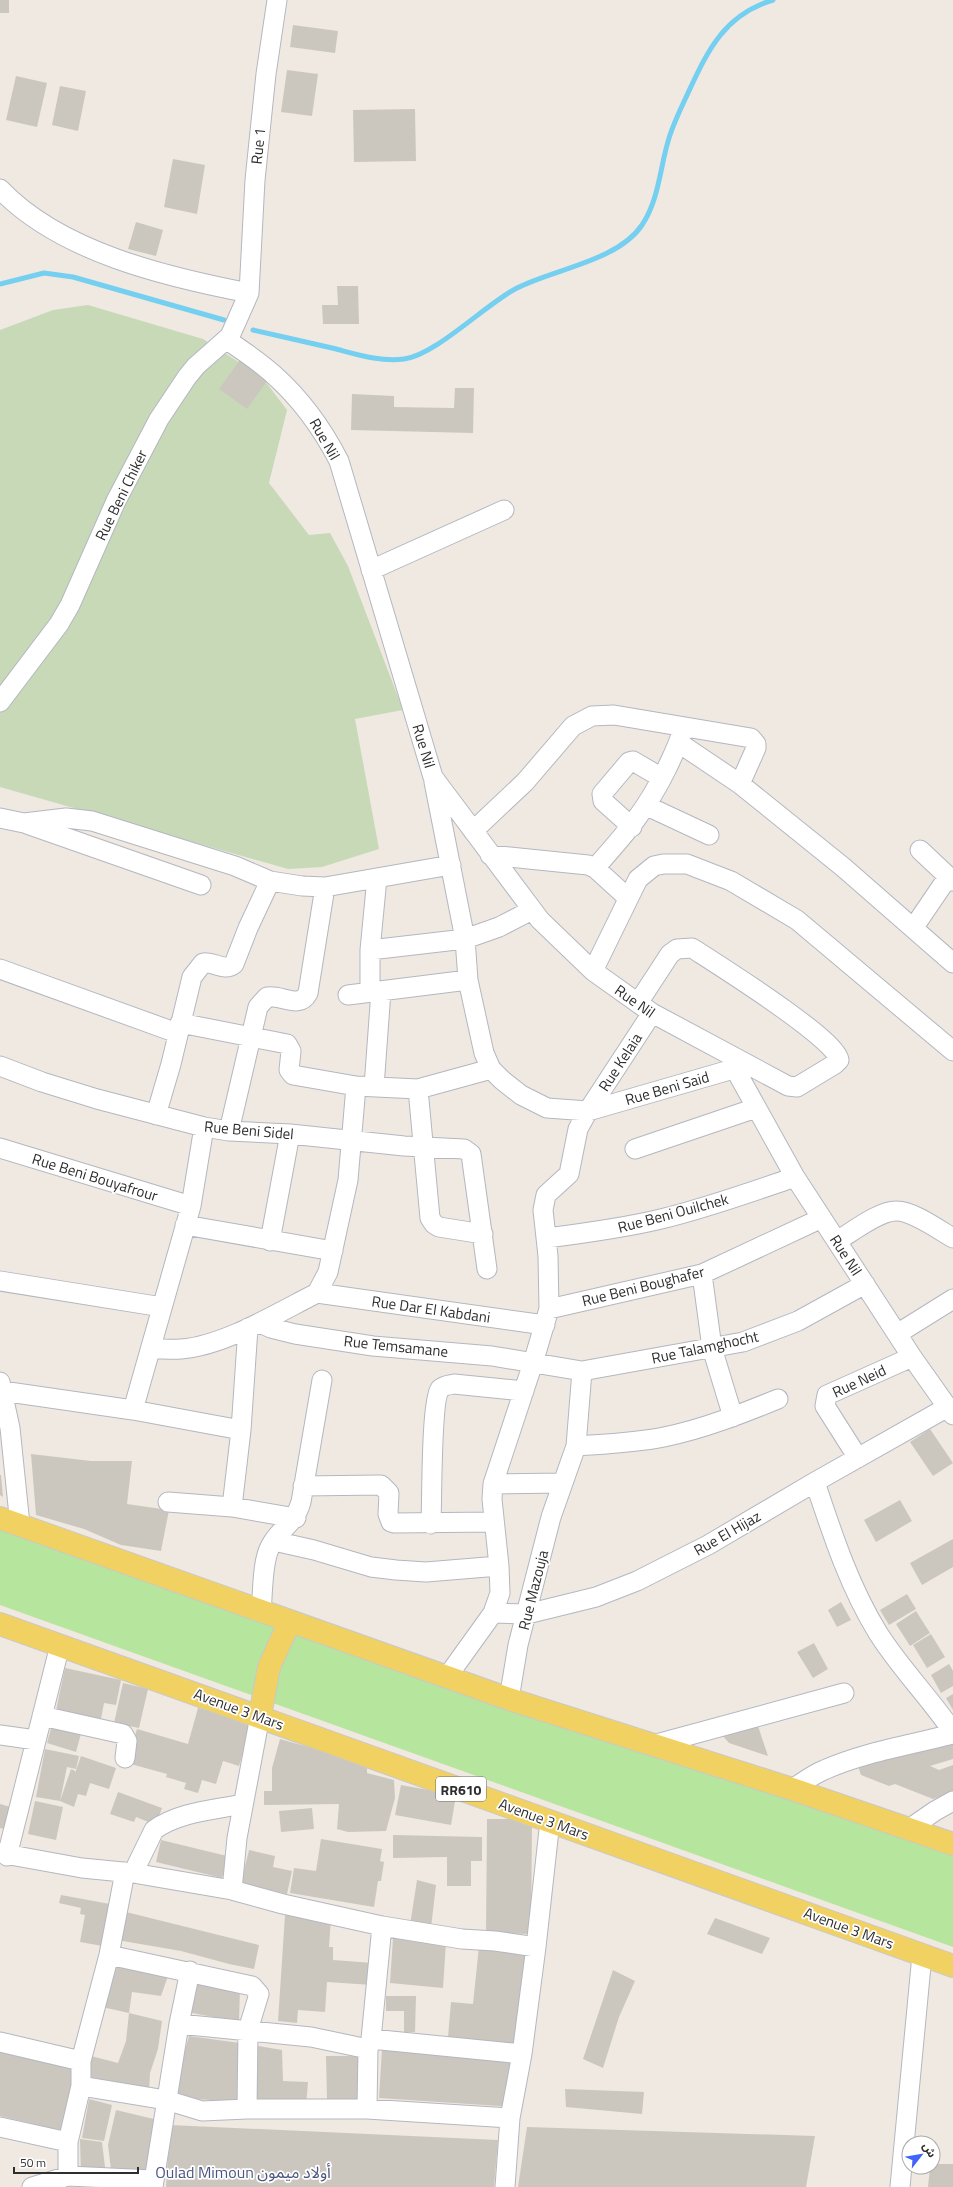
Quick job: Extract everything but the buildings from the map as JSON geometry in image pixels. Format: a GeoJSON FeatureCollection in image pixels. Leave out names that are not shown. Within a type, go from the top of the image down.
{"type":"FeatureCollection","features":[{"type":"Feature","properties":{"kind":"main road"},"geometry":{"type":"LineString","coordinates":[[10,1522],[509,1699],[792,1789],[953,1844]]}},
{"type":"Feature","properties":{"kind":"main road"},"geometry":{"type":"LineString","coordinates":[[260,1716],[269,1667],[290,1622]]}},
{"type":"Feature","properties":{"kind":"main road","name":"Avenue 3 Mars"},"geometry":{"type":"LineString","coordinates":[[0,1624],[260,1716],[953,1966]]}},
{"type":"Feature","properties":{"kind":"street","name":"Rue 1"},"geometry":{"type":"LineString","coordinates":[[248,293],[255,180],[266,74],[277,0]]}},
{"type":"Feature","properties":{"kind":"street"},"geometry":{"type":"LineString","coordinates":[[0,189],[16,206],[48,227],[108,257],[199,284],[248,293]]}},
{"type":"Feature","properties":{"kind":"street","name":"Rue Beni Chiker"},"geometry":{"type":"LineString","coordinates":[[0,702],[55,629],[70,605],[116,501],[159,419],[177,390],[196,366],[227,340],[248,293]]}},
{"type":"Feature","properties":{"kind":"street","name":"Rue Nil"},"geometry":{"type":"LineString","coordinates":[[227,340],[274,374],[306,407],[324,433],[339,461],[433,777],[532,910],[566,947],[593,971],[645,1008],[741,1067],[756,1108],[795,1177],[912,1358],[950,1412]]}},
{"type":"Feature","properties":{"kind":"street"},"geometry":{"type":"LineString","coordinates":[[372,570],[504,510]]}},
{"type":"Feature","properties":{"kind":"street"},"geometry":{"type":"LineString","coordinates":[[473,831],[525,782],[566,732],[583,719],[592,716],[608,715],[681,734],[754,740],[756,748],[740,784]]}},
{"type":"Feature","properties":{"kind":"street"},"geometry":{"type":"LineString","coordinates":[[594,868],[632,827],[647,806],[662,778],[681,734]]}},
{"type":"Feature","properties":{"kind":"street"},"geometry":{"type":"LineString","coordinates":[[681,734],[914,927],[953,963]]}},
{"type":"Feature","properties":{"kind":"street"},"geometry":{"type":"LineString","coordinates":[[632,827],[603,801],[602,794],[630,762],[633,761],[662,778]]}},
{"type":"Feature","properties":{"kind":"street"},"geometry":{"type":"LineString","coordinates":[[0,969],[178,1028],[287,1044],[291,1051],[289,1070],[293,1075],[365,1087],[418,1089],[491,1069],[484,1053],[468,980],[465,939],[433,777]]}},
{"type":"Feature","properties":{"kind":"street"},"geometry":{"type":"LineString","coordinates":[[647,806],[709,835]]}},
{"type":"Feature","properties":{"kind":"street"},"geometry":{"type":"LineString","coordinates":[[0,818],[24,823],[202,884]]}},
{"type":"Feature","properties":{"kind":"street"},"geometry":{"type":"LineString","coordinates":[[24,823],[66,818],[92,821],[235,866],[270,881],[302,886],[325,887],[451,864]]}},
{"type":"Feature","properties":{"kind":"street"},"geometry":{"type":"LineString","coordinates":[[914,927],[950,879],[920,850]]}},
{"type":"Feature","properties":{"kind":"street"},"geometry":{"type":"LineString","coordinates":[[490,855],[576,862],[594,868],[628,898]]}},
{"type":"Feature","properties":{"kind":"street"},"geometry":{"type":"LineString","coordinates":[[593,971],[638,879],[654,866],[663,864],[687,864],[731,881],[797,920],[953,1051]]}},
{"type":"Feature","properties":{"kind":"street"},"geometry":{"type":"LineString","coordinates":[[151,1348],[180,1350],[194,1348],[254,1325],[316,1293],[325,1280],[333,1251],[348,1180],[352,1142],[365,1087],[375,991],[370,950],[377,878]]}},
{"type":"Feature","properties":{"kind":"street"},"geometry":{"type":"LineString","coordinates":[[156,1115],[171,1064],[178,1028],[194,972],[203,963],[210,963],[222,967],[228,967],[234,964],[248,928],[270,881]]}},
{"type":"Feature","properties":{"kind":"street"},"geometry":{"type":"LineString","coordinates":[[229,1131],[258,1007],[264,998],[270,996],[298,1002],[305,998],[308,993],[325,887]]}},
{"type":"Feature","properties":{"kind":"street"},"geometry":{"type":"LineString","coordinates":[[370,950],[465,939],[499,927],[532,910]]}},
{"type":"Feature","properties":{"kind":"street","name":"Rue Kelaia"},"geometry":{"type":"LineString","coordinates":[[447,1677],[493,1613],[500,1593],[499,1566],[494,1522],[493,1484],[547,1317],[547,1238],[543,1210],[546,1195],[569,1174],[574,1142],[588,1111],[645,1008],[670,954],[677,949],[692,948],[812,1030],[835,1050],[839,1060],[835,1064],[797,1087],[788,1086],[741,1067]]}},
{"type":"Feature","properties":{"kind":"street"},"geometry":{"type":"LineString","coordinates":[[348,995],[468,980]]}},
{"type":"Feature","properties":{"kind":"street","name":"Rue Beni Sidel"},"geometry":{"type":"LineString","coordinates":[[0,1066],[42,1082],[156,1115],[204,1127],[229,1131],[290,1134],[352,1142],[464,1149],[471,1154],[483,1234]]}},
{"type":"Feature","properties":{"kind":"street","name":"Rue Beni Said"},"geometry":{"type":"LineString","coordinates":[[491,1069],[502,1080],[521,1094],[542,1106],[558,1111],[588,1111],[741,1067]]}},
{"type":"Feature","properties":{"kind":"street"},"geometry":{"type":"LineString","coordinates":[[418,1089],[429,1212],[434,1224],[483,1234],[487,1269]]}},
{"type":"Feature","properties":{"kind":"street"},"geometry":{"type":"LineString","coordinates":[[635,1149],[756,1108]]}},
{"type":"Feature","properties":{"kind":"street"},"geometry":{"type":"LineString","coordinates":[[133,1410],[191,1206],[204,1127]]}},
{"type":"Feature","properties":{"kind":"street"},"geometry":{"type":"LineString","coordinates":[[270,1241],[290,1134]]}},
{"type":"Feature","properties":{"kind":"street","name":"Rue Beni Bouyafrour"},"geometry":{"type":"LineString","coordinates":[[0,1148],[191,1206]]}},
{"type":"Feature","properties":{"kind":"street","name":"Rue Beni Ouilchek"},"geometry":{"type":"LineString","coordinates":[[547,1238],[614,1229],[662,1218],[795,1177]]}},
{"type":"Feature","properties":{"kind":"street"},"geometry":{"type":"LineString","coordinates":[[837,1241],[881,1215],[897,1210],[910,1214],[953,1238]]}},
{"type":"Feature","properties":{"kind":"street","name":"Rue Beni Boughafer"},"geometry":{"type":"LineString","coordinates":[[547,1317],[702,1274],[822,1218]]}},
{"type":"Feature","properties":{"kind":"street"},"geometry":{"type":"LineString","coordinates":[[185,1225],[333,1251]]}},
{"type":"Feature","properties":{"kind":"street"},"geometry":{"type":"LineString","coordinates":[[702,1274],[712,1348],[733,1417]]}},
{"type":"Feature","properties":{"kind":"street"},"geometry":{"type":"LineString","coordinates":[[0,1281],[162,1307]]}},
{"type":"Feature","properties":{"kind":"street","name":"Rue Talamghocht"},"geometry":{"type":"LineString","coordinates":[[582,1371],[743,1342],[798,1321],[865,1284]]}},
{"type":"Feature","properties":{"kind":"street","name":"Rue Dar El Kabdani"},"geometry":{"type":"LineString","coordinates":[[316,1293],[547,1317]]}},
{"type":"Feature","properties":{"kind":"street"},"geometry":{"type":"LineString","coordinates":[[897,1334],[953,1299]]}},
{"type":"Feature","properties":{"kind":"street"},"geometry":{"type":"LineString","coordinates":[[232,1507],[254,1325]]}},
{"type":"Feature","properties":{"kind":"street","name":"Rue Temsamane"},"geometry":{"type":"LineString","coordinates":[[254,1325],[295,1334],[373,1346],[492,1356],[582,1371]]}},
{"type":"Feature","properties":{"kind":"street","name":"Rue Neid"},"geometry":{"type":"LineString","coordinates":[[858,1458],[825,1406],[827,1394],[912,1358]]}},
{"type":"Feature","properties":{"kind":"street","name":"Rue Mazouja"},"geometry":{"type":"LineString","coordinates":[[509,1699],[518,1645],[562,1483],[576,1446],[582,1371]]}},
{"type":"Feature","properties":{"kind":"street"},"geometry":{"type":"LineString","coordinates":[[262,1611],[266,1556],[274,1541],[296,1518],[302,1502],[303,1486],[322,1380]]}},
{"type":"Feature","properties":{"kind":"street"},"geometry":{"type":"LineString","coordinates":[[431,1524],[435,1412],[438,1394],[445,1385],[454,1384],[524,1391]]}},
{"type":"Feature","properties":{"kind":"street"},"geometry":{"type":"LineString","coordinates":[[10,1522],[10,1428],[1,1387],[241,1430]]}},
{"type":"Feature","properties":{"kind":"street"},"geometry":{"type":"LineString","coordinates":[[576,1446],[665,1437],[733,1417],[778,1399]]}},
{"type":"Feature","properties":{"kind":"street","name":"Rue El Hijaz"},"geometry":{"type":"LineString","coordinates":[[493,1613],[527,1614],[596,1597],[637,1581],[708,1545],[858,1458],[950,1412]]}},
{"type":"Feature","properties":{"kind":"street"},"geometry":{"type":"LineString","coordinates":[[792,1789],[817,1773],[863,1756],[953,1733],[878,1633],[840,1554],[815,1482]]}},
{"type":"Feature","properties":{"kind":"street"},"geometry":{"type":"LineString","coordinates":[[493,1484],[562,1483]]}},
{"type":"Feature","properties":{"kind":"street"},"geometry":{"type":"LineString","coordinates":[[303,1486],[381,1485],[389,1493],[388,1514],[391,1522],[398,1524],[494,1522]]}},
{"type":"Feature","properties":{"kind":"street"},"geometry":{"type":"LineString","coordinates":[[168,1502],[232,1507],[296,1518]]}},
{"type":"Feature","properties":{"kind":"street"},"geometry":{"type":"LineString","coordinates":[[274,1541],[314,1550],[371,1567],[396,1570],[426,1572],[499,1566]]}},
{"type":"Feature","properties":{"kind":"street"},"geometry":{"type":"LineString","coordinates":[[60,1645],[36,1740],[4,1855],[232,1890],[283,1904],[382,1926],[462,1939],[496,1941],[536,1947]]}},
{"type":"Feature","properties":{"kind":"street"},"geometry":{"type":"LineString","coordinates":[[653,1745],[844,1692]]}},
{"type":"Feature","properties":{"kind":"street"},"geometry":{"type":"LineString","coordinates":[[42,1716],[123,1734],[127,1747],[125,1758]]}},
{"type":"Feature","properties":{"kind":"street"},"geometry":{"type":"LineString","coordinates":[[232,1890],[237,1838],[260,1716]]}},
{"type":"Feature","properties":{"kind":"street"},"geometry":{"type":"LineString","coordinates":[[0,1735],[36,1740]]}},
{"type":"Feature","properties":{"kind":"street"},"geometry":{"type":"LineString","coordinates":[[909,1829],[935,1811],[953,1802]]}},
{"type":"Feature","properties":{"kind":"street"},"geometry":{"type":"LineString","coordinates":[[68,2176],[68,2142],[81,2086],[81,2061],[129,1873],[154,1830],[180,1818],[243,1804]]}},
{"type":"Feature","properties":{"kind":"street"},"geometry":{"type":"LineString","coordinates":[[505,2187],[510,2118],[522,2054],[550,1821]]}},
{"type":"Feature","properties":{"kind":"street"},"geometry":{"type":"LineString","coordinates":[[367,2109],[370,2044],[382,1926]]}},
{"type":"Feature","properties":{"kind":"street"},"geometry":{"type":"LineString","coordinates":[[109,1955],[190,1971],[252,1986],[257,1989],[259,1994],[248,2030],[247,2109]]}},
{"type":"Feature","properties":{"kind":"street"},"geometry":{"type":"LineString","coordinates":[[900,2187],[922,1955]]}},
{"type":"Feature","properties":{"kind":"street"},"geometry":{"type":"LineString","coordinates":[[32,2187],[68,2176],[153,2184],[179,2024],[190,1971]]}},
{"type":"Feature","properties":{"kind":"street"},"geometry":{"type":"LineString","coordinates":[[179,2024],[248,2030],[370,2044],[522,2054]]}},
{"type":"Feature","properties":{"kind":"street"},"geometry":{"type":"LineString","coordinates":[[0,2042],[81,2061]]}},
{"type":"Feature","properties":{"kind":"street"},"geometry":{"type":"LineString","coordinates":[[81,2086],[166,2100],[202,2112],[247,2109],[367,2109],[510,2118]]}},
{"type":"Feature","properties":{"kind":"street"},"geometry":{"type":"LineString","coordinates":[[0,2127],[68,2142]]}},
{"type":"Feature","properties":{"kind":"green space"},"geometry":{"type":"Polygon","coordinates":[[[88,305],[203,339],[262,377],[287,410],[269,483],[309,535],[330,533],[348,566],[403,710],[355,719],[379,849],[322,867],[288,869],[0,787],[0,330],[53,310],[88,305]]]}},
{"type":"Feature","properties":{"kind":"green space"},"geometry":{"type":"Polygon","coordinates":[[[0,1527],[953,1851],[953,1947],[0,1605],[0,1527]]]}},
{"type":"Feature","properties":{"kind":"waterway"},"geometry":{"type":"LineString","coordinates":[[253,330],[368,357],[395,360],[404,359],[417,355],[446,339],[491,305],[517,288],[532,281],[602,256],[618,247],[631,237],[642,225],[648,215],[653,204],[672,129],[695,77],[711,49],[730,25],[742,15],[773,0]]}},
{"type":"Feature","properties":{"kind":"waterway"},"geometry":{"type":"LineString","coordinates":[[0,284],[44,273],[73,277],[224,320]]}},
{"type":"Feature","properties":{"kind":"district","name":"Oulad Mimoun أولاد ميمون"},"geometry":{"type":"Point","coordinates":[243,2172]}}]}
